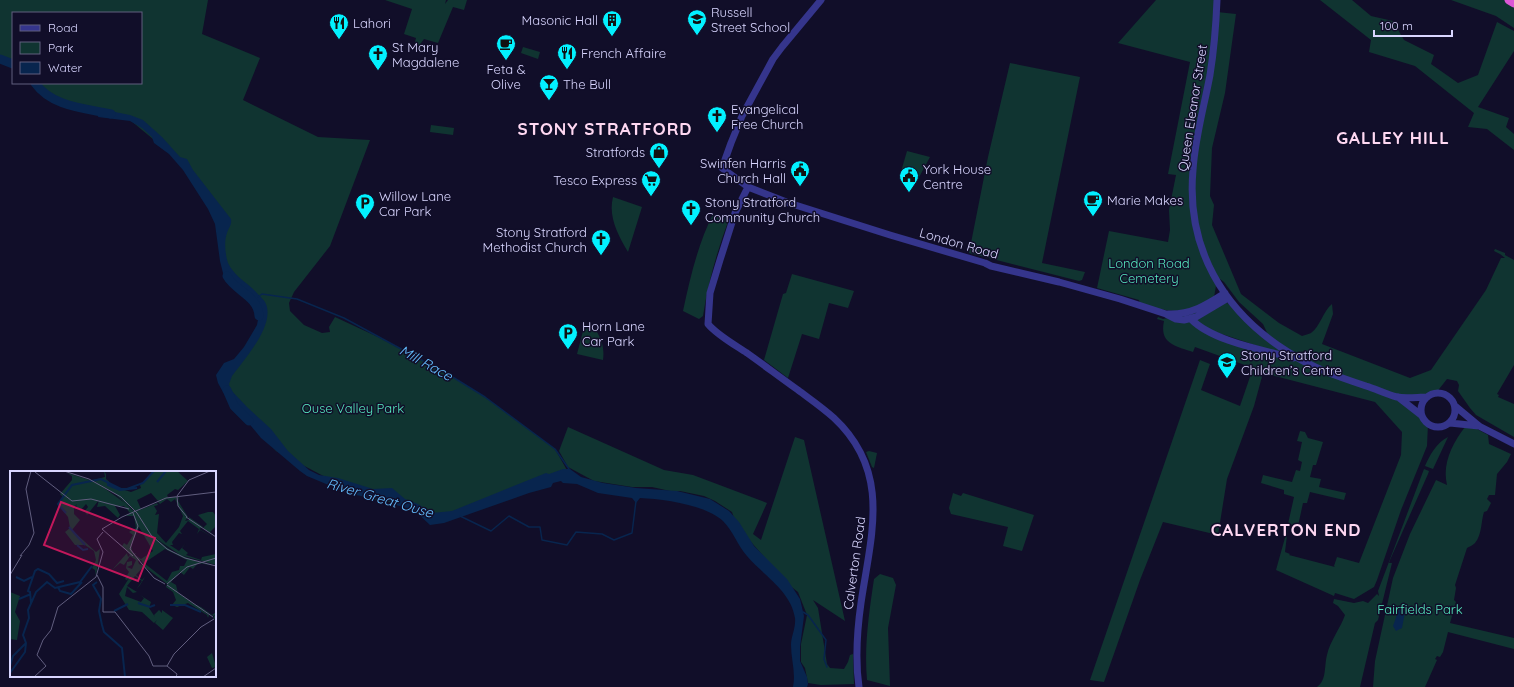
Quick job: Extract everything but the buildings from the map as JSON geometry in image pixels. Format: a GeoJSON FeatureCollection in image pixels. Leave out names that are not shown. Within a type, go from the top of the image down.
{"type":"FeatureCollection","features":[{"type":"Feature","properties":{"kind":"highway"},"geometry":{"type":"LineString","coordinates":[[1509,0],[1514,3]]}},
{"type":"Feature","properties":{"kind":"street","name":"London Road"},"geometry":{"type":"LineString","coordinates":[[821,0],[773,59],[742,116],[730,143],[722,168],[748,187],[778,200],[809,210],[991,266],[1065,283],[1166,314],[1176,319],[1191,319]]}},
{"type":"Feature","properties":{"kind":"street","name":"Queen Eleanor Street"},"geometry":{"type":"LineString","coordinates":[[1217,0],[1215,35],[1210,74],[1197,139],[1193,170],[1194,221],[1211,272],[1226,296],[1240,313],[1260,333],[1283,349],[1301,360],[1334,375],[1398,397],[1422,415]]}},
{"type":"Feature","properties":{"kind":"street","name":"Calverton Road"},"geometry":{"type":"LineString","coordinates":[[748,187],[735,213],[710,293],[708,324],[714,330],[834,418],[852,438],[859,449],[867,469],[872,492],[874,519],[857,636],[856,658],[859,687]]}},
{"type":"Feature","properties":{"kind":"street","name":"London Road"},"geometry":{"type":"LineString","coordinates":[[1166,314],[1179,314],[1194,310],[1226,296]]}},
{"type":"Feature","properties":{"kind":"street"},"geometry":{"type":"LineString","coordinates":[[1226,296],[1191,319],[1204,330],[1252,348],[1301,360]]}},
{"type":"Feature","properties":{"kind":"street"},"geometry":{"type":"LineString","coordinates":[[1456,406],[1455,415],[1450,423],[1441,428],[1434,427],[1425,422],[1422,415],[1422,405],[1427,397],[1433,394],[1443,394],[1452,399],[1456,406],[1479,426],[1514,444]]}},
{"type":"Feature","properties":{"kind":"street","name":"Queen Eleanor Street"},"geometry":{"type":"LineString","coordinates":[[1398,397],[1427,397]]}},
{"type":"Feature","properties":{"kind":"street"},"geometry":{"type":"LineString","coordinates":[[1450,423],[1479,426]]}},
{"type":"Feature","properties":{"kind":"green space","name":"Ouse Valley Park"},"geometry":{"type":"Polygon","coordinates":[[[0,0],[208,0],[202,34],[260,58],[243,100],[318,137],[370,140],[330,246],[294,292],[289,303],[290,311],[304,325],[322,333],[330,332],[329,327],[335,317],[378,337],[451,376],[485,397],[555,449],[568,472],[434,524],[403,504],[367,499],[276,451],[224,387],[266,315],[266,307],[226,272],[215,217],[182,163],[130,120],[63,103],[38,84],[142,84],[142,12],[12,12],[12,65],[0,56],[0,0]]]}},
{"type":"Feature","properties":{"kind":"green space"},"geometry":{"type":"Polygon","coordinates":[[[385,0],[446,0],[445,4],[448,0],[467,0],[464,10],[453,7],[438,43],[424,39],[418,47],[414,46],[416,38],[404,34],[412,9],[385,0]]]}},
{"type":"Feature","properties":{"kind":"green space","name":"London Road Cemetery"},"geometry":{"type":"Polygon","coordinates":[[[1156,0],[1217,0],[1217,12],[1236,14],[1225,93],[1212,148],[1210,196],[1214,205],[1212,225],[1241,294],[1279,323],[1302,336],[1311,333],[1314,330],[1332,304],[1333,314],[1322,344],[1410,378],[1431,370],[1486,290],[1501,258],[1505,258],[1494,251],[1495,249],[1505,253],[1505,255],[1514,260],[1514,365],[1497,394],[1499,395],[1498,397],[1514,404],[1514,437],[1476,415],[1458,391],[1459,385],[1457,381],[1447,379],[1436,393],[1427,397],[1399,397],[1421,415],[1428,424],[1427,446],[1401,510],[1374,587],[1354,599],[1335,593],[1334,596],[1276,570],[1288,527],[1285,552],[1290,554],[1289,555],[1335,567],[1337,557],[1359,563],[1401,455],[1402,432],[1375,402],[1263,373],[1254,406],[1227,479],[1218,535],[1163,522],[1140,580],[1104,682],[1090,680],[1200,360],[1210,364],[1201,390],[1240,406],[1253,368],[1195,347],[1193,352],[1175,346],[1166,339],[1163,329],[1164,321],[1157,319],[1158,317],[1163,319],[1203,310],[1189,318],[1194,325],[1202,331],[1252,349],[1297,359],[1210,330],[1203,327],[1196,320],[1226,302],[1258,331],[1270,339],[1263,324],[1239,302],[1224,282],[1212,273],[1216,286],[1214,297],[1195,308],[1187,310],[1169,311],[1151,307],[1140,304],[1139,300],[1097,288],[1109,231],[1168,242],[1170,230],[1169,210],[1176,175],[1168,174],[1190,62],[1118,43],[1156,0]]]}},
{"type":"Feature","properties":{"kind":"green space"},"geometry":{"type":"Polygon","coordinates":[[[1320,0],[1352,0],[1371,16],[1393,21],[1404,40],[1434,55],[1431,64],[1458,83],[1478,75],[1497,22],[1514,31],[1514,51],[1478,107],[1509,118],[1506,127],[1514,134],[1514,150],[1487,129],[1468,127],[1474,113],[1415,66],[1369,52],[1371,40],[1320,0]]]}},
{"type":"Feature","properties":{"kind":"green space"},"geometry":{"type":"Polygon","coordinates":[[[1451,0],[1509,0],[1514,3],[1514,28],[1496,16],[1451,0]]]}},
{"type":"Feature","properties":{"kind":"green space"},"geometry":{"type":"Polygon","coordinates":[[[523,47],[540,52],[538,59],[521,53],[523,47]]]}},
{"type":"Feature","properties":{"kind":"green space"},"geometry":{"type":"Polygon","coordinates":[[[1010,63],[1080,77],[1042,263],[1085,272],[1082,280],[1079,281],[969,253],[988,157],[1010,63]]]}},
{"type":"Feature","properties":{"kind":"green space"},"geometry":{"type":"Polygon","coordinates":[[[431,125],[454,128],[453,135],[430,132],[431,125]]]}},
{"type":"Feature","properties":{"kind":"green space"},"geometry":{"type":"Polygon","coordinates":[[[907,151],[930,157],[917,181],[900,175],[907,151]]]}},
{"type":"Feature","properties":{"kind":"green space"},"geometry":{"type":"Polygon","coordinates":[[[613,197],[642,207],[628,252],[613,219],[613,197]]]}},
{"type":"Feature","properties":{"kind":"green space"},"geometry":{"type":"Polygon","coordinates":[[[713,214],[729,219],[713,267],[703,316],[699,319],[683,311],[699,249],[713,214]]]}},
{"type":"Feature","properties":{"kind":"green space"},"geometry":{"type":"Polygon","coordinates":[[[792,274],[854,291],[848,308],[829,303],[819,339],[802,334],[788,378],[764,360],[783,294],[786,293],[792,274]]]}},
{"type":"Feature","properties":{"kind":"green space"},"geometry":{"type":"Polygon","coordinates":[[[590,323],[597,331],[601,340],[603,360],[577,354],[583,331],[589,327],[590,323]]]}},
{"type":"Feature","properties":{"kind":"green space"},"geometry":{"type":"Polygon","coordinates":[[[568,427],[664,470],[693,475],[767,503],[753,534],[761,540],[795,437],[804,440],[845,621],[813,600],[818,608],[827,664],[830,668],[844,669],[850,655],[853,654],[854,684],[821,685],[808,683],[805,668],[801,662],[801,644],[807,615],[798,592],[789,585],[744,534],[736,524],[732,512],[704,496],[652,487],[632,487],[594,481],[568,467],[559,451],[568,427]]]}},
{"type":"Feature","properties":{"kind":"green space","name":"Fairfields Park"},"geometry":{"type":"Polygon","coordinates":[[[1465,427],[1477,429],[1488,435],[1489,444],[1511,454],[1507,462],[1497,474],[1495,495],[1489,495],[1487,499],[1491,503],[1487,511],[1484,512],[1477,540],[1474,544],[1467,548],[1455,585],[1454,600],[1456,602],[1450,623],[1514,638],[1514,649],[1448,632],[1443,652],[1440,657],[1437,656],[1435,659],[1437,660],[1425,687],[1373,687],[1375,661],[1393,578],[1410,534],[1436,480],[1447,485],[1446,469],[1449,454],[1465,427]]]}},
{"type":"Feature","properties":{"kind":"green space"},"geometry":{"type":"Polygon","coordinates":[[[1300,431],[1305,432],[1308,438],[1323,442],[1316,465],[1313,465],[1310,477],[1321,479],[1319,487],[1346,493],[1344,500],[1310,492],[1307,503],[1303,503],[1298,526],[1288,524],[1294,497],[1284,494],[1284,490],[1261,483],[1263,475],[1292,482],[1296,470],[1300,471],[1302,462],[1298,460],[1302,442],[1297,441],[1300,431]]]}},
{"type":"Feature","properties":{"kind":"green space"},"geometry":{"type":"Polygon","coordinates":[[[1448,437],[1433,469],[1425,466],[1437,446],[1448,437]]]}},
{"type":"Feature","properties":{"kind":"green space"},"geometry":{"type":"Polygon","coordinates":[[[869,451],[877,453],[874,468],[872,467],[866,452],[869,451]]]}},
{"type":"Feature","properties":{"kind":"green space"},"geometry":{"type":"Polygon","coordinates":[[[1424,469],[1429,471],[1428,474],[1389,563],[1392,563],[1378,620],[1375,623],[1360,687],[1317,687],[1324,677],[1328,650],[1345,615],[1338,606],[1333,603],[1334,599],[1354,603],[1363,601],[1368,603],[1377,594],[1379,596],[1378,591],[1424,469]]]}},
{"type":"Feature","properties":{"kind":"green space"},"geometry":{"type":"Polygon","coordinates":[[[953,493],[961,496],[963,493],[1034,515],[1022,551],[1003,546],[1008,527],[951,514],[949,508],[953,493]]]}},
{"type":"Feature","properties":{"kind":"green space"},"geometry":{"type":"Polygon","coordinates":[[[880,574],[893,578],[896,585],[888,628],[890,686],[867,680],[866,655],[869,617],[874,579],[880,574]]]}},
{"type":"Feature","properties":{"kind":"water"},"geometry":{"type":"Polygon","coordinates":[[[100,109],[130,115],[143,120],[162,137],[180,157],[187,159],[193,170],[231,219],[225,244],[228,263],[236,274],[265,302],[268,311],[267,320],[258,341],[232,376],[229,384],[230,389],[271,429],[288,451],[309,470],[319,475],[338,478],[373,489],[392,488],[405,499],[418,504],[432,513],[452,511],[546,473],[549,474],[563,469],[570,469],[581,477],[603,483],[636,488],[677,491],[710,499],[729,511],[739,522],[754,546],[787,579],[800,599],[804,616],[800,647],[800,661],[807,677],[807,687],[793,687],[794,676],[791,645],[795,618],[788,600],[776,584],[747,556],[730,529],[716,515],[696,507],[672,501],[640,498],[636,503],[632,498],[598,493],[577,484],[563,483],[561,481],[553,483],[551,487],[529,493],[444,523],[430,525],[414,510],[396,505],[390,501],[350,494],[307,476],[300,471],[261,438],[223,392],[218,383],[216,375],[224,363],[234,359],[244,347],[257,325],[259,314],[255,302],[249,294],[240,287],[232,285],[224,277],[220,261],[215,224],[208,209],[183,170],[169,154],[154,143],[152,137],[142,128],[130,121],[98,117],[100,109]]]}},
{"type":"Feature","properties":{"kind":"water"},"geometry":{"type":"Polygon","coordinates":[[[1399,609],[1403,609],[1405,612],[1402,628],[1396,631],[1393,626],[1399,609]]]}},
{"type":"Feature","properties":{"kind":"waterway","name":"River Great Ouse"},"geometry":{"type":"LineString","coordinates":[[0,59],[12,64]]}},
{"type":"Feature","properties":{"kind":"waterway","name":"River Great Ouse"},"geometry":{"type":"LineString","coordinates":[[36,84],[50,97],[60,102],[80,108],[111,114]]}},
{"type":"Feature","properties":{"kind":"waterway","name":"River Great Ouse"},"geometry":{"type":"LineString","coordinates":[[227,276],[235,286],[255,303],[259,316]]}},
{"type":"Feature","properties":{"kind":"waterway","name":"Mill Race"},"geometry":{"type":"LineString","coordinates":[[258,297],[262,294],[297,299],[344,318],[451,376],[485,397],[555,449],[569,469]]}},
{"type":"Feature","properties":{"kind":"waterway","name":"River Great Ouse"},"geometry":{"type":"LineString","coordinates":[[227,390],[234,406],[249,421]]}},
{"type":"Feature","properties":{"kind":"waterway"},"geometry":{"type":"LineString","coordinates":[[460,516],[491,531],[509,516],[529,527],[540,527],[542,540],[567,545],[576,532],[602,534],[614,540],[632,533],[636,501]]}},
{"type":"Feature","properties":{"kind":"waterway"},"geometry":{"type":"LineString","coordinates":[[803,612],[808,615],[826,640],[824,659],[827,667]]}},
{"type":"Feature","properties":{"kind":"place","name":"Russell Street School"},"geometry":{"type":"Point","coordinates":[697,36]}},
{"type":"Feature","properties":{"kind":"place","name":"Masonic Hall"},"geometry":{"type":"Point","coordinates":[612,37]}},
{"type":"Feature","properties":{"kind":"place","name":"Lahori"},"geometry":{"type":"Point","coordinates":[339,40]}},
{"type":"Feature","properties":{"kind":"place","name":"Feta & Olive"},"geometry":{"type":"Point","coordinates":[506,61]}},
{"type":"Feature","properties":{"kind":"place","name":"French Affaire"},"geometry":{"type":"Point","coordinates":[567,70]}},
{"type":"Feature","properties":{"kind":"place","name":"St Mary Magdalene"},"geometry":{"type":"Point","coordinates":[378,71]}},
{"type":"Feature","properties":{"kind":"place","name":"The Bull"},"geometry":{"type":"Point","coordinates":[549,101]}},
{"type":"Feature","properties":{"kind":"place","name":"Evangelical Free Church"},"geometry":{"type":"Point","coordinates":[717,133]}},
{"type":"Feature","properties":{"kind":"place","name":"Stratfords"},"geometry":{"type":"Point","coordinates":[659,169]}},
{"type":"Feature","properties":{"kind":"place","name":"Swinfen Harris Church Hall"},"geometry":{"type":"Point","coordinates":[800,187]}},
{"type":"Feature","properties":{"kind":"place","name":"York House Centre"},"geometry":{"type":"Point","coordinates":[909,193]}},
{"type":"Feature","properties":{"kind":"place","name":"Tesco Express"},"geometry":{"type":"Point","coordinates":[651,197]}},
{"type":"Feature","properties":{"kind":"place","name":"Marie Makes"},"geometry":{"type":"Point","coordinates":[1093,217]}},
{"type":"Feature","properties":{"kind":"place","name":"Willow Lane Car Park"},"geometry":{"type":"Point","coordinates":[365,220]}},
{"type":"Feature","properties":{"kind":"place","name":"Stony Stratford Community Church"},"geometry":{"type":"Point","coordinates":[691,226]}},
{"type":"Feature","properties":{"kind":"place","name":"Stony Stratford Methodist Church"},"geometry":{"type":"Point","coordinates":[601,256]}},
{"type":"Feature","properties":{"kind":"place","name":"Horn Lane Car Park"},"geometry":{"type":"Point","coordinates":[568,350]}},
{"type":"Feature","properties":{"kind":"place","name":"Stony Stratford Children’s Centre"},"geometry":{"type":"Point","coordinates":[1227,379]}},
{"type":"Feature","properties":{"kind":"district","name":"STONY STRATFORD"},"geometry":{"type":"Point","coordinates":[605,129]}},
{"type":"Feature","properties":{"kind":"district","name":"GALLEY HILL"},"geometry":{"type":"Point","coordinates":[1393,138]}},
{"type":"Feature","properties":{"kind":"district","name":"CALVERTON END"},"geometry":{"type":"Point","coordinates":[1286,530]}}]}
